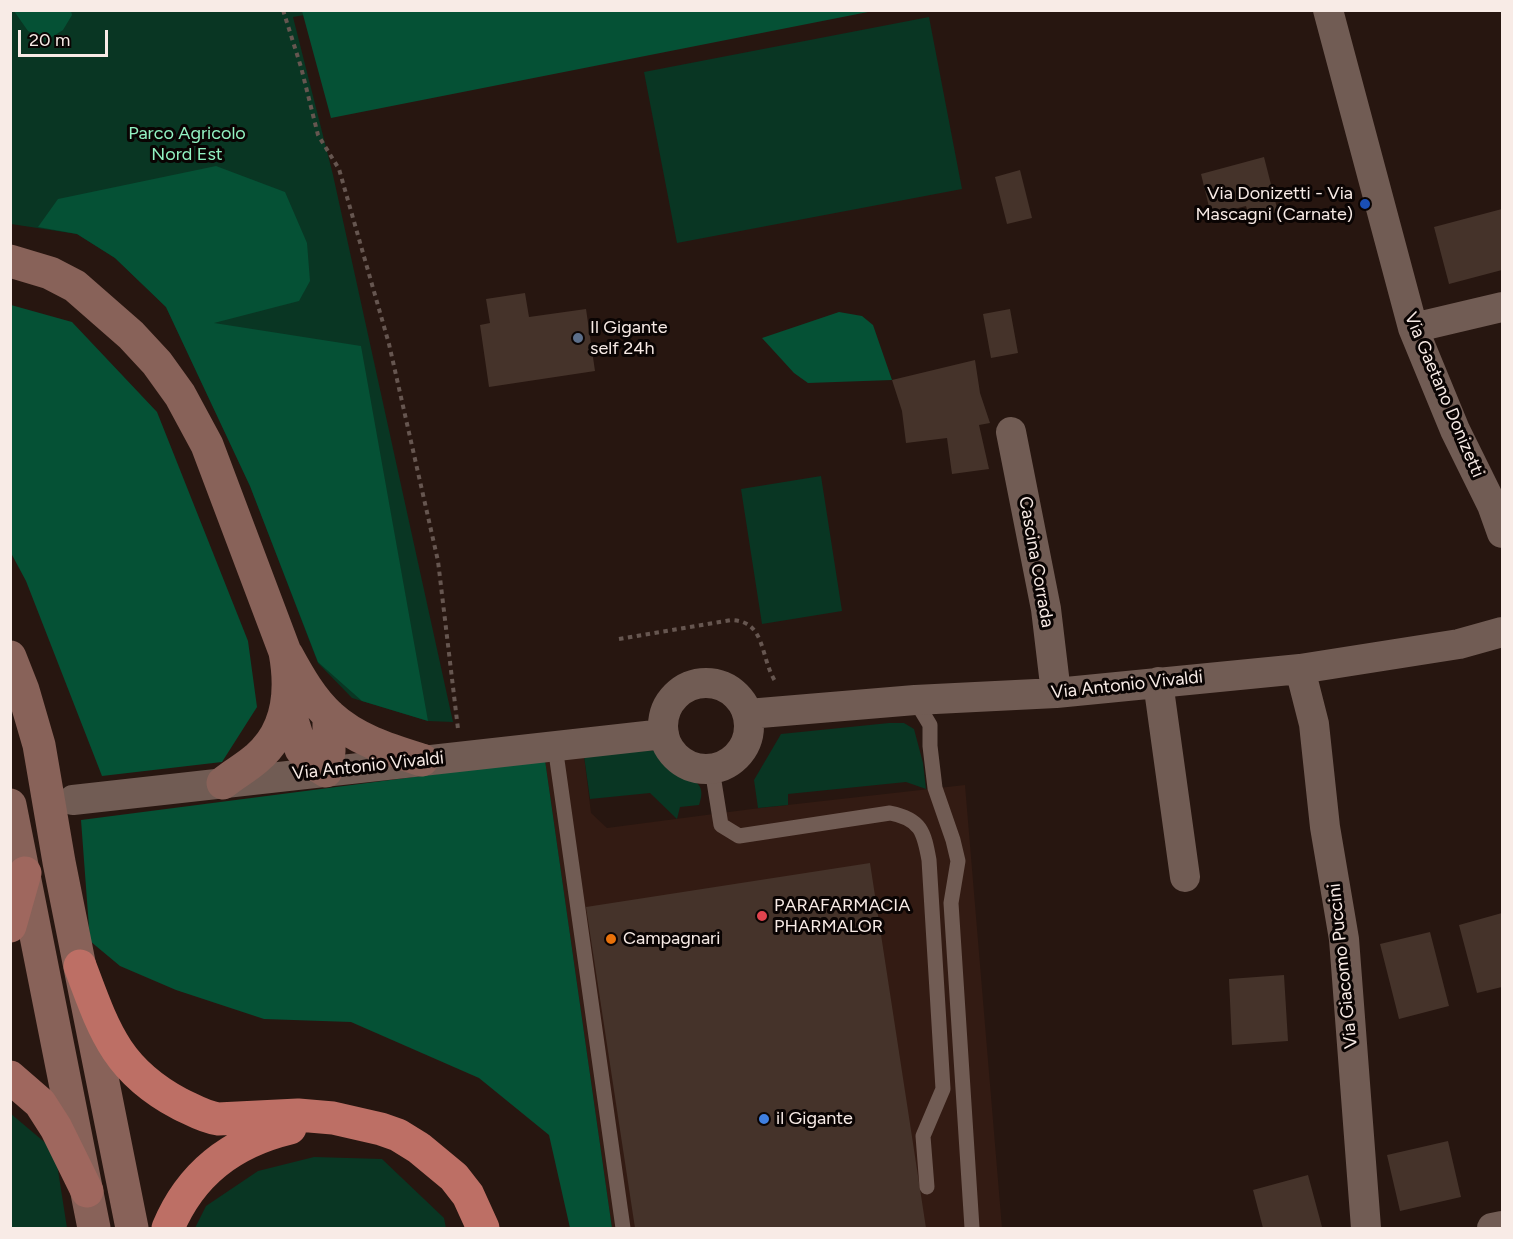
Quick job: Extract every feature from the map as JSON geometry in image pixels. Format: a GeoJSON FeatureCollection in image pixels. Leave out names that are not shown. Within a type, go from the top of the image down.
{"type":"FeatureCollection","features":[{"type":"Feature","properties":{"kind":"highway"},"geometry":{"type":"LineString","coordinates":[[80,966],[101,1021],[115,1048],[137,1076],[162,1095],[207,1117],[218,1119],[298,1115],[333,1118],[398,1135],[419,1148],[454,1177],[468,1196],[483,1228]]}},
{"type":"Feature","properties":{"kind":"highway"},"geometry":{"type":"LineString","coordinates":[[168,1228],[180,1203],[196,1181],[220,1158],[235,1148],[273,1132],[333,1118]]}},
{"type":"Feature","properties":{"kind":"main road"},"geometry":{"type":"LineString","coordinates":[[10,261],[50,273],[75,286],[131,335],[157,363],[180,395],[207,445],[285,652],[302,682],[329,716],[342,726],[378,745],[422,760]]}},
{"type":"Feature","properties":{"kind":"main road"},"geometry":{"type":"LineString","coordinates":[[223,783],[257,758],[278,733],[287,704],[289,672],[285,652]]}},
{"type":"Feature","properties":{"kind":"main road"},"geometry":{"type":"LineString","coordinates":[[10,657],[23,690],[39,745],[59,862],[132,1228]]}},
{"type":"Feature","properties":{"kind":"main road"},"geometry":{"type":"LineString","coordinates":[[287,704],[301,750],[310,761],[326,771],[329,751],[329,716]]}},
{"type":"Feature","properties":{"kind":"main road"},"geometry":{"type":"LineString","coordinates":[[10,805],[94,1228]]}},
{"type":"Feature","properties":{"kind":"main road"},"geometry":{"type":"LineString","coordinates":[[10,926],[25,873]]}},
{"type":"Feature","properties":{"kind":"main road"},"geometry":{"type":"LineString","coordinates":[[10,1077],[40,1103],[56,1128],[87,1191]]}},
{"type":"Feature","properties":{"kind":"street","name":"Via Gaetano Donizetti"},"geometry":{"type":"LineString","coordinates":[[1328,10],[1413,328],[1455,430],[1492,505],[1503,533]]}},
{"type":"Feature","properties":{"kind":"street"},"geometry":{"type":"LineString","coordinates":[[1413,328],[1503,307]]}},
{"type":"Feature","properties":{"kind":"street","name":"Cascina Corrada"},"geometry":{"type":"LineString","coordinates":[[1011,432],[1046,609],[1056,693]]}},
{"type":"Feature","properties":{"kind":"street","name":"Via Antonio Vivaldi"},"geometry":{"type":"LineString","coordinates":[[748,714],[915,700],[1056,693],[1300,669],[1459,644],[1503,632]]}},
{"type":"Feature","properties":{"kind":"street","name":"Via Giacomo Puccini"},"geometry":{"type":"LineString","coordinates":[[1300,669],[1314,724],[1325,827],[1344,939],[1366,1228]]}},
{"type":"Feature","properties":{"kind":"street"},"geometry":{"type":"LineString","coordinates":[[700,682],[713,682],[725,686],[743,702],[748,714],[750,729],[746,743],[738,756],[727,764],[712,769],[699,769],[676,757],[668,746],[664,734],[663,720],[667,706],[675,695],[700,682]]}},
{"type":"Feature","properties":{"kind":"street"},"geometry":{"type":"LineString","coordinates":[[1158,682],[1185,877]]}},
{"type":"Feature","properties":{"kind":"street","name":"Via Antonio Vivaldi"},"geometry":{"type":"LineString","coordinates":[[73,800],[664,734]]}},
{"type":"Feature","properties":{"kind":"street"},"geometry":{"type":"LineString","coordinates":[[1492,1228],[1503,1226]]}},
{"type":"Feature","properties":{"kind":"lane"},"geometry":{"type":"LineString","coordinates":[[915,700],[930,725],[935,788],[958,861],[951,903],[972,1228]]}},
{"type":"Feature","properties":{"kind":"lane"},"geometry":{"type":"LineString","coordinates":[[555,746],[623,1228]]}},
{"type":"Feature","properties":{"kind":"lane"},"geometry":{"type":"LineString","coordinates":[[712,769],[721,825],[739,836],[890,813],[908,816],[924,835],[929,860],[943,1089],[923,1137],[927,1187]]}},
{"type":"Feature","properties":{"kind":"path"},"geometry":{"type":"LineString","coordinates":[[283,10],[301,67],[318,135],[339,169],[389,344],[438,561],[461,756]]}},
{"type":"Feature","properties":{"kind":"path"},"geometry":{"type":"LineString","coordinates":[[619,639],[742,620],[752,626],[760,641],[773,678],[780,688]]}},
{"type":"Feature","properties":{"kind":"shaded area"},"geometry":{"type":"Polygon","coordinates":[[[584,756],[591,813],[607,828],[965,785],[1002,1228],[612,1228],[545,760],[584,756]]]}},
{"type":"Feature","properties":{"kind":"green space"},"geometry":{"type":"Polygon","coordinates":[[[302,10],[873,11],[331,118],[302,10]]]}},
{"type":"Feature","properties":{"kind":"green space","name":"Parco Agricolo Nord Est"},"geometry":{"type":"Polygon","coordinates":[[[11,11],[327,11],[293,17],[333,175],[453,722],[428,721],[352,698],[318,663],[250,486],[166,307],[115,258],[77,234],[11,224],[11,11]]]}},
{"type":"Feature","properties":{"kind":"green space"},"geometry":{"type":"Polygon","coordinates":[[[14,11],[71,11],[72,15],[63,30],[47,40],[28,31],[14,11]]]}},
{"type":"Feature","properties":{"kind":"green space"},"geometry":{"type":"Polygon","coordinates":[[[929,17],[962,189],[677,243],[644,72],[929,17]]]}},
{"type":"Feature","properties":{"kind":"green space"},"geometry":{"type":"Polygon","coordinates":[[[216,166],[285,192],[307,243],[310,281],[299,301],[214,323],[361,346],[428,721],[362,701],[318,662],[250,486],[166,307],[115,258],[77,234],[38,227],[58,199],[216,166]]]}},
{"type":"Feature","properties":{"kind":"green space"},"geometry":{"type":"Polygon","coordinates":[[[11,305],[72,322],[157,412],[248,641],[257,707],[222,762],[102,776],[26,581],[11,553],[11,305]]]}},
{"type":"Feature","properties":{"kind":"green space"},"geometry":{"type":"Polygon","coordinates":[[[839,312],[862,316],[873,325],[892,380],[808,383],[794,373],[762,338],[839,312]]]}},
{"type":"Feature","properties":{"kind":"green space"},"geometry":{"type":"Polygon","coordinates":[[[821,476],[842,611],[762,624],[741,489],[821,476]]]}},
{"type":"Feature","properties":{"kind":"green space"},"geometry":{"type":"Polygon","coordinates":[[[904,723],[914,729],[923,763],[926,789],[906,782],[788,794],[788,805],[758,808],[754,780],[781,734],[904,723]]]}},
{"type":"Feature","properties":{"kind":"green space"},"geometry":{"type":"Polygon","coordinates":[[[658,750],[671,767],[700,786],[699,805],[680,807],[677,819],[650,793],[590,799],[584,756],[658,750]]]}},
{"type":"Feature","properties":{"kind":"green space"},"geometry":{"type":"Polygon","coordinates":[[[545,760],[612,1228],[570,1228],[549,1135],[479,1078],[351,1022],[264,1019],[176,990],[120,966],[90,941],[81,820],[545,760]]]}},
{"type":"Feature","properties":{"kind":"green space"},"geometry":{"type":"Polygon","coordinates":[[[10,1113],[55,1151],[67,1228],[11,1228],[10,1113]]]}},
{"type":"Feature","properties":{"kind":"green space"},"geometry":{"type":"Polygon","coordinates":[[[314,1157],[382,1159],[444,1218],[446,1228],[195,1228],[206,1206],[258,1171],[314,1157]]]}},
{"type":"Feature","properties":{"kind":"building"},"geometry":{"type":"Polygon","coordinates":[[[1264,157],[1278,212],[1250,219],[1246,206],[1211,215],[1201,174],[1264,157]]]}},
{"type":"Feature","properties":{"kind":"building"},"geometry":{"type":"Polygon","coordinates":[[[1020,170],[1032,218],[1007,224],[995,177],[1020,170]]]}},
{"type":"Feature","properties":{"kind":"building"},"geometry":{"type":"Polygon","coordinates":[[[1502,209],[1502,270],[1449,284],[1434,227],[1502,209]]]}},
{"type":"Feature","properties":{"kind":"building"},"geometry":{"type":"Polygon","coordinates":[[[525,293],[529,317],[586,309],[595,371],[489,387],[480,325],[490,323],[486,299],[525,293]]]}},
{"type":"Feature","properties":{"kind":"building"},"geometry":{"type":"Polygon","coordinates":[[[1010,309],[1018,353],[991,358],[983,314],[1010,309]]]}},
{"type":"Feature","properties":{"kind":"building"},"geometry":{"type":"Polygon","coordinates":[[[975,360],[980,393],[990,423],[979,425],[989,469],[952,474],[947,438],[906,443],[902,411],[892,380],[975,360]]]}},
{"type":"Feature","properties":{"kind":"building","name":"il Gigante"},"geometry":{"type":"Polygon","coordinates":[[[870,863],[926,1228],[635,1228],[586,907],[870,863]]]}},
{"type":"Feature","properties":{"kind":"building"},"geometry":{"type":"Polygon","coordinates":[[[1502,913],[1502,987],[1477,993],[1459,925],[1502,913]]]}},
{"type":"Feature","properties":{"kind":"building"},"geometry":{"type":"Polygon","coordinates":[[[1430,932],[1449,1006],[1399,1019],[1380,944],[1430,932]]]}},
{"type":"Feature","properties":{"kind":"building"},"geometry":{"type":"Polygon","coordinates":[[[1284,975],[1288,1041],[1232,1045],[1229,979],[1284,975]]]}},
{"type":"Feature","properties":{"kind":"building"},"geometry":{"type":"Polygon","coordinates":[[[1448,1141],[1461,1197],[1400,1211],[1387,1155],[1448,1141]]]}},
{"type":"Feature","properties":{"kind":"building"},"geometry":{"type":"Polygon","coordinates":[[[1308,1175],[1322,1227],[1263,1228],[1253,1190],[1308,1175]]]}},
{"type":"Feature","properties":{"kind":"place","name":"Via Donizetti - Via Mascagni (Carnate)"},"geometry":{"type":"Point","coordinates":[1365,204]}},
{"type":"Feature","properties":{"kind":"place","name":"Il Gigante self 24h"},"geometry":{"type":"Point","coordinates":[578,338]}},
{"type":"Feature","properties":{"kind":"place","name":"PARAFARMACIA PHARMALOR"},"geometry":{"type":"Point","coordinates":[762,916]}},
{"type":"Feature","properties":{"kind":"place","name":"Campagnari"},"geometry":{"type":"Point","coordinates":[611,939]}},
{"type":"Feature","properties":{"kind":"place","name":"il Gigante"},"geometry":{"type":"Point","coordinates":[764,1119]}}]}
